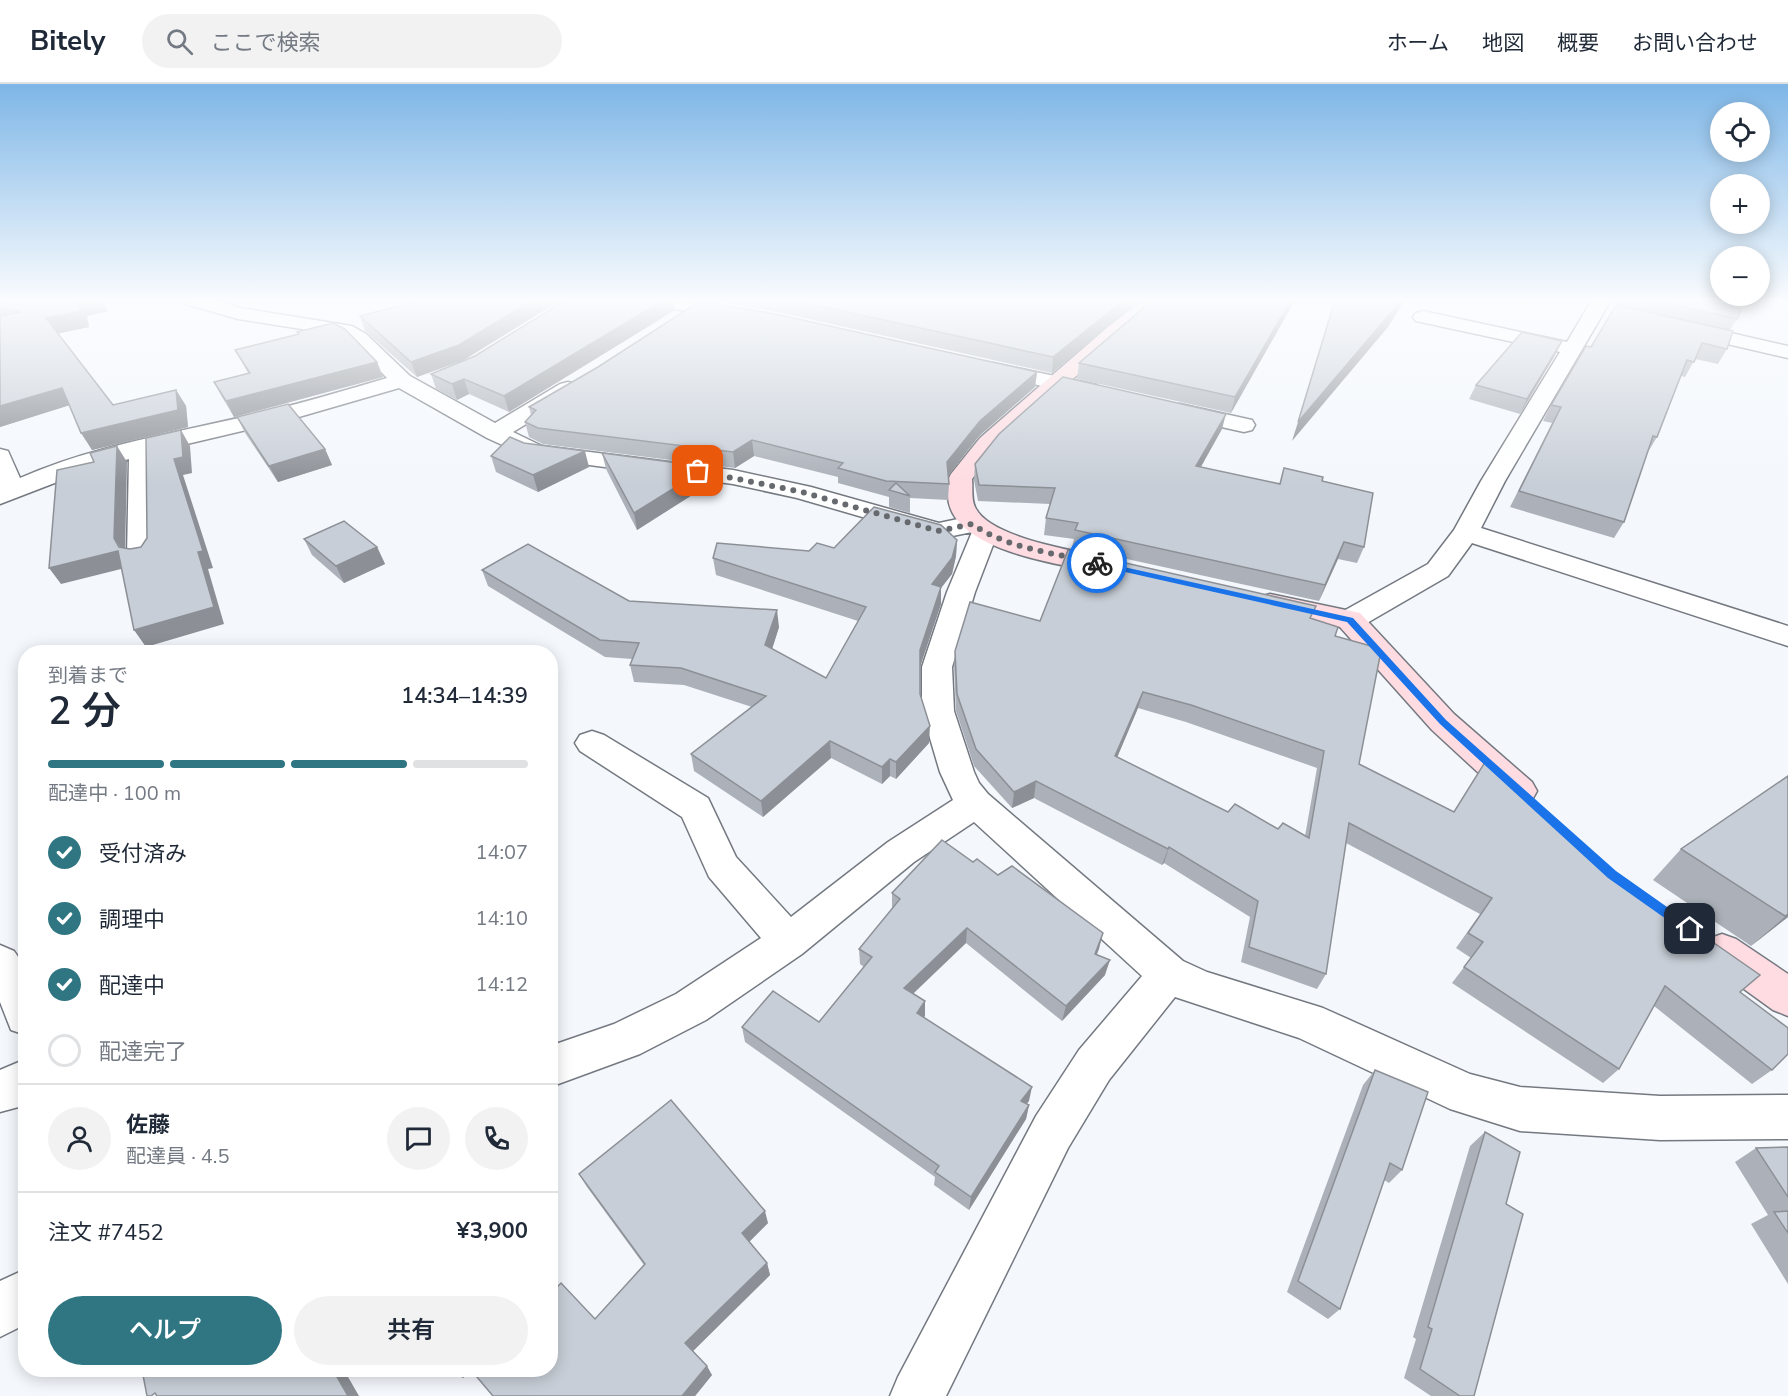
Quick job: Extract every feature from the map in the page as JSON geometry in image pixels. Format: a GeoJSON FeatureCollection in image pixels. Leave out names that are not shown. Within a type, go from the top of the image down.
{"type":"FeatureCollection","features":[{"type":"Feature","properties":{"kind":"main road"},"geometry":{"type":"LineString","coordinates":[[1080,361],[988,442],[960,479],[962,509],[978,528],[1007,542],[1136,572]]}},
{"type":"Feature","properties":{"kind":"main road"},"geometry":{"type":"LineString","coordinates":[[1240,597],[1350,620],[1443,722],[1541,810]]}},
{"type":"Feature","properties":{"kind":"main road"},"geometry":{"type":"LineString","coordinates":[[1700,936],[1788,997]]}},
{"type":"Feature","properties":{"kind":"street"},"geometry":{"type":"LineString","coordinates":[[384,361],[408,384],[495,433],[537,452],[734,477],[802,492],[938,531],[978,528],[961,592],[937,667],[938,711],[957,772],[965,790],[976,803],[1169,974],[1199,988],[1308,1022],[1466,1094],[1520,1109],[1660,1118],[1788,1117]]}},
{"type":"Feature","properties":{"kind":"street"},"geometry":{"type":"LineString","coordinates":[[1350,620],[1438,570],[1466,532],[1493,481],[1566,361]]}},
{"type":"Feature","properties":{"kind":"street"},"geometry":{"type":"LineString","coordinates":[[977,365],[1111,395]]}},
{"type":"Feature","properties":{"kind":"street"},"geometry":{"type":"LineString","coordinates":[[0,456],[6,494],[82,464],[141,447],[408,384],[435,380]]}},
{"type":"Feature","properties":{"kind":"street"},"geometry":{"type":"LineString","coordinates":[[495,433],[583,381]]}},
{"type":"Feature","properties":{"kind":"street"},"geometry":{"type":"LineString","coordinates":[[1155,405],[1244,425]]}},
{"type":"Feature","properties":{"kind":"street"},"geometry":{"type":"LineString","coordinates":[[141,447],[141,555]]}},
{"type":"Feature","properties":{"kind":"street"},"geometry":{"type":"LineString","coordinates":[[1466,532],[1788,636]]}},
{"type":"Feature","properties":{"kind":"street"},"geometry":{"type":"LineString","coordinates":[[592,744],[696,808],[722,866],[788,942]]}},
{"type":"Feature","properties":{"kind":"street"},"geometry":{"type":"LineString","coordinates":[[558,1064],[625,1040],[691,1007],[788,942],[901,852],[976,803]]}},
{"type":"Feature","properties":{"kind":"street"},"geometry":{"type":"LineString","coordinates":[[0,963],[18,994]]}},
{"type":"Feature","properties":{"kind":"street"},"geometry":{"type":"LineString","coordinates":[[917,1396],[1052,1132],[1094,1065],[1169,974]]}},
{"type":"Feature","properties":{"kind":"street"},"geometry":{"type":"LineString","coordinates":[[0,1091],[9,1090],[18,1085]]}},
{"type":"Feature","properties":{"kind":"street"},"geometry":{"type":"LineString","coordinates":[[0,1311],[18,1299]]}},
{"type":"Feature","properties":{"kind":"building"},"geometry":{"type":"Polygon","coordinates":[[[0,361],[79,361],[113,405],[176,390],[178,410],[81,433],[62,388],[0,406],[0,361]]]}},
{"type":"Feature","properties":{"kind":"building"},"geometry":{"type":"Polygon","coordinates":[[[242,361],[377,362],[226,401],[214,382],[250,373],[242,361]]]}},
{"type":"Feature","properties":{"kind":"building"},"geometry":{"type":"Polygon","coordinates":[[[462,361],[562,361],[504,396],[464,379],[452,384],[431,374],[462,361]]]}},
{"type":"Feature","properties":{"kind":"building"},"geometry":{"type":"Polygon","coordinates":[[[607,361],[988,361],[1037,372],[980,421],[947,462],[949,484],[886,481],[838,468],[843,463],[752,440],[733,452],[538,428],[525,422],[536,410],[529,407],[607,361]]]}},
{"type":"Feature","properties":{"kind":"building"},"geometry":{"type":"Polygon","coordinates":[[[1081,361],[1256,361],[1235,397],[1079,363],[1081,361]]]}},
{"type":"Feature","properties":{"kind":"building"},"geometry":{"type":"Polygon","coordinates":[[[1316,361],[1350,361],[1298,422],[1316,361]]]}},
{"type":"Feature","properties":{"kind":"building"},"geometry":{"type":"Polygon","coordinates":[[[1497,361],[1550,361],[1527,399],[1476,385],[1497,361]]]}},
{"type":"Feature","properties":{"kind":"building"},"geometry":{"type":"Polygon","coordinates":[[[1577,361],[1687,361],[1657,437],[1653,436],[1624,522],[1519,491],[1561,407],[1551,405],[1577,361]]]}},
{"type":"Feature","properties":{"kind":"building"},"geometry":{"type":"Polygon","coordinates":[[[1063,377],[1226,414],[1196,466],[1280,484],[1284,468],[1323,477],[1322,481],[1373,493],[1364,547],[1344,542],[1325,585],[1075,530],[1078,523],[1046,518],[1055,488],[979,485],[975,464],[999,434],[1063,377]]]}},
{"type":"Feature","properties":{"kind":"building"},"geometry":{"type":"Polygon","coordinates":[[[288,404],[325,449],[269,466],[237,417],[288,404]]]}},
{"type":"Feature","properties":{"kind":"building"},"geometry":{"type":"Polygon","coordinates":[[[181,430],[183,457],[174,459],[203,551],[198,552],[214,607],[134,630],[118,551],[49,568],[57,470],[94,462],[90,453],[117,446],[114,538],[119,547],[130,549],[141,547],[147,538],[146,438],[181,430]]]}},
{"type":"Feature","properties":{"kind":"building"},"geometry":{"type":"Polygon","coordinates":[[[510,437],[524,443],[585,451],[533,475],[491,456],[510,437]]]}},
{"type":"Feature","properties":{"kind":"building"},"geometry":{"type":"Polygon","coordinates":[[[602,453],[708,467],[634,513],[602,453]]]}},
{"type":"Feature","properties":{"kind":"building"},"geometry":{"type":"Polygon","coordinates":[[[896,483],[910,496],[889,490],[896,483]]]}},
{"type":"Feature","properties":{"kind":"building"},"geometry":{"type":"Polygon","coordinates":[[[874,507],[941,525],[957,540],[952,558],[932,584],[941,587],[920,650],[920,694],[930,726],[896,762],[890,759],[882,767],[830,741],[761,801],[691,754],[766,696],[681,668],[630,665],[639,643],[600,640],[482,570],[528,544],[629,601],[777,610],[765,645],[826,678],[866,607],[713,558],[717,543],[809,551],[817,543],[834,548],[874,507]]]}},
{"type":"Feature","properties":{"kind":"building"},"geometry":{"type":"Polygon","coordinates":[[[344,521],[377,547],[336,566],[304,539],[344,521]]]}},
{"type":"Feature","properties":{"kind":"building"},"geometry":{"type":"Polygon","coordinates":[[[1068,550],[1316,606],[1310,618],[1338,627],[1335,636],[1378,648],[1381,651],[1359,764],[1454,812],[1487,759],[1612,872],[1760,975],[1740,992],[1788,1028],[1788,1054],[1772,1070],[1665,986],[1619,1069],[1464,967],[1483,942],[1468,933],[1492,898],[1349,823],[1326,974],[1249,947],[1258,901],[1169,847],[1168,849],[1036,781],[1014,792],[976,749],[957,694],[955,651],[970,602],[1040,621],[1068,550]],[[1143,692],[1115,756],[1228,812],[1235,804],[1278,829],[1283,823],[1309,838],[1324,751],[1191,705],[1143,692]]]}},
{"type":"Feature","properties":{"kind":"building"},"geometry":{"type":"Polygon","coordinates":[[[1788,776],[1788,914],[1785,916],[1681,849],[1788,776]]]}},
{"type":"Feature","properties":{"kind":"building"},"geometry":{"type":"Polygon","coordinates":[[[942,840],[973,862],[977,859],[998,875],[1012,866],[1103,933],[1095,954],[1110,960],[1066,1006],[967,928],[904,988],[925,1001],[917,1013],[1032,1087],[1021,1101],[1029,1105],[971,1197],[935,1172],[939,1166],[742,1027],[773,991],[819,1022],[872,957],[859,949],[900,899],[892,893],[942,840]]]}},
{"type":"Feature","properties":{"kind":"building"},"geometry":{"type":"Polygon","coordinates":[[[1375,1070],[1428,1092],[1402,1170],[1390,1163],[1340,1309],[1298,1281],[1375,1070]]]}},
{"type":"Feature","properties":{"kind":"building"},"geometry":{"type":"Polygon","coordinates":[[[671,1100],[765,1211],[742,1233],[767,1263],[685,1343],[707,1366],[682,1396],[493,1396],[477,1377],[558,1377],[558,1286],[561,1283],[595,1319],[645,1264],[579,1174],[671,1100]]]}},
{"type":"Feature","properties":{"kind":"building"},"geometry":{"type":"Polygon","coordinates":[[[1485,1132],[1520,1152],[1506,1204],[1523,1214],[1474,1396],[1460,1396],[1420,1369],[1432,1329],[1428,1327],[1485,1132]]]}},
{"type":"Feature","properties":{"kind":"building"},"geometry":{"type":"Polygon","coordinates":[[[1788,1147],[1788,1197],[1756,1148],[1788,1147]]]}},
{"type":"Feature","properties":{"kind":"building"},"geometry":{"type":"Polygon","coordinates":[[[1788,1211],[1788,1233],[1774,1212],[1788,1211]]]}},
{"type":"Feature","properties":{"kind":"building"},"geometry":{"type":"Polygon","coordinates":[[[143,1377],[337,1377],[348,1396],[157,1396],[155,1393],[147,1396],[143,1377]]]}},
{"type":"Feature","properties":{"kind":"way so far"},"geometry":{"type":"LineString","coordinates":[[698,471],[802,492],[938,531],[972,524],[1007,542],[1097,563]]}},
{"type":"Feature","properties":{"kind":"route"},"geometry":{"type":"LineString","coordinates":[[1097,563],[1350,620],[1443,722],[1612,874],[1690,929]]}}]}
